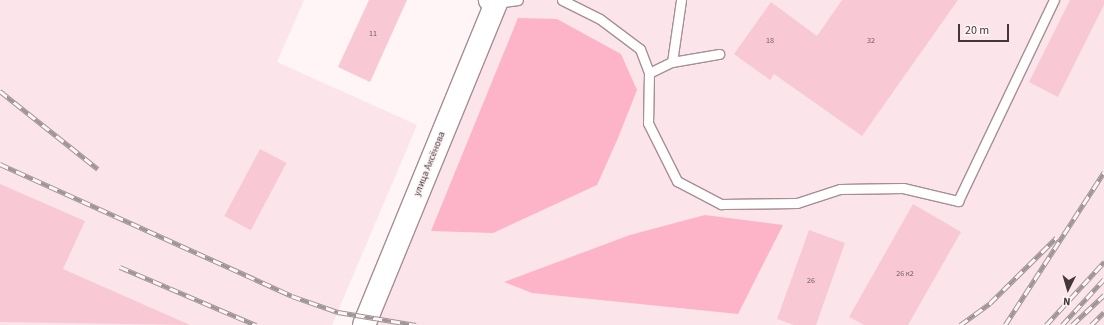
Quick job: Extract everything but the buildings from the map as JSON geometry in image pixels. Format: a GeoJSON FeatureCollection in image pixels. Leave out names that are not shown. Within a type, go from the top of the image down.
{"type":"FeatureCollection","features":[{"type":"Feature","properties":{"kind":"street","name":"улица Аксёнова"},"geometry":{"type":"LineString","coordinates":[[364,325],[493,1]]}},
{"type":"Feature","properties":{"kind":"lane"},"geometry":{"type":"LineString","coordinates":[[493,1],[518,0]]}},
{"type":"Feature","properties":{"kind":"lane"},"geometry":{"type":"LineString","coordinates":[[562,0],[600,19],[640,49],[649,73],[648,123],[677,181],[721,204],[797,203],[840,189],[895,188],[958,201],[1054,0]]}},
{"type":"Feature","properties":{"kind":"lane"},"geometry":{"type":"LineString","coordinates":[[672,62],[681,0]]}},
{"type":"Feature","properties":{"kind":"lane"},"geometry":{"type":"LineString","coordinates":[[649,73],[672,62],[719,54]]}},
{"type":"Feature","properties":{"kind":"shaded area"},"geometry":{"type":"Polygon","coordinates":[[[0,0],[304,0],[277,62],[417,125],[332,325],[0,325],[0,0]]]}},
{"type":"Feature","properties":{"kind":"shaded area"},"geometry":{"type":"Polygon","coordinates":[[[509,0],[1104,0],[1104,325],[374,325],[509,0]]]}},
{"type":"Feature","properties":{"kind":"shaded area"},"geometry":{"type":"Polygon","coordinates":[[[518,18],[557,19],[621,54],[637,90],[618,138],[597,185],[493,233],[431,231],[518,18]]]}},
{"type":"Feature","properties":{"kind":"shaded area"},"geometry":{"type":"Polygon","coordinates":[[[705,215],[783,225],[738,314],[532,293],[504,282],[630,235],[705,215]]]}},
{"type":"Feature","properties":{"kind":"railway"},"geometry":{"type":"LineString","coordinates":[[0,91],[98,169]]}},
{"type":"Feature","properties":{"kind":"railway"},"geometry":{"type":"LineString","coordinates":[[0,164],[292,296],[338,312],[416,325]]}},
{"type":"Feature","properties":{"kind":"railway"},"geometry":{"type":"LineString","coordinates":[[1005,325],[1104,172]]}},
{"type":"Feature","properties":{"kind":"railway"},"geometry":{"type":"LineString","coordinates":[[960,325],[990,303],[1056,238]]}},
{"type":"Feature","properties":{"kind":"railway"},"geometry":{"type":"LineString","coordinates":[[1046,325],[1104,262]]}},
{"type":"Feature","properties":{"kind":"railway"},"geometry":{"type":"LineString","coordinates":[[120,267],[256,325]]}},
{"type":"Feature","properties":{"kind":"railway"},"geometry":{"type":"LineString","coordinates":[[1062,325],[1104,279]]}},
{"type":"Feature","properties":{"kind":"railway"},"geometry":{"type":"LineString","coordinates":[[1072,325],[1104,295]]}},
{"type":"Feature","properties":{"kind":"railway"},"geometry":{"type":"LineString","coordinates":[[1091,325],[1104,312]]}}]}
